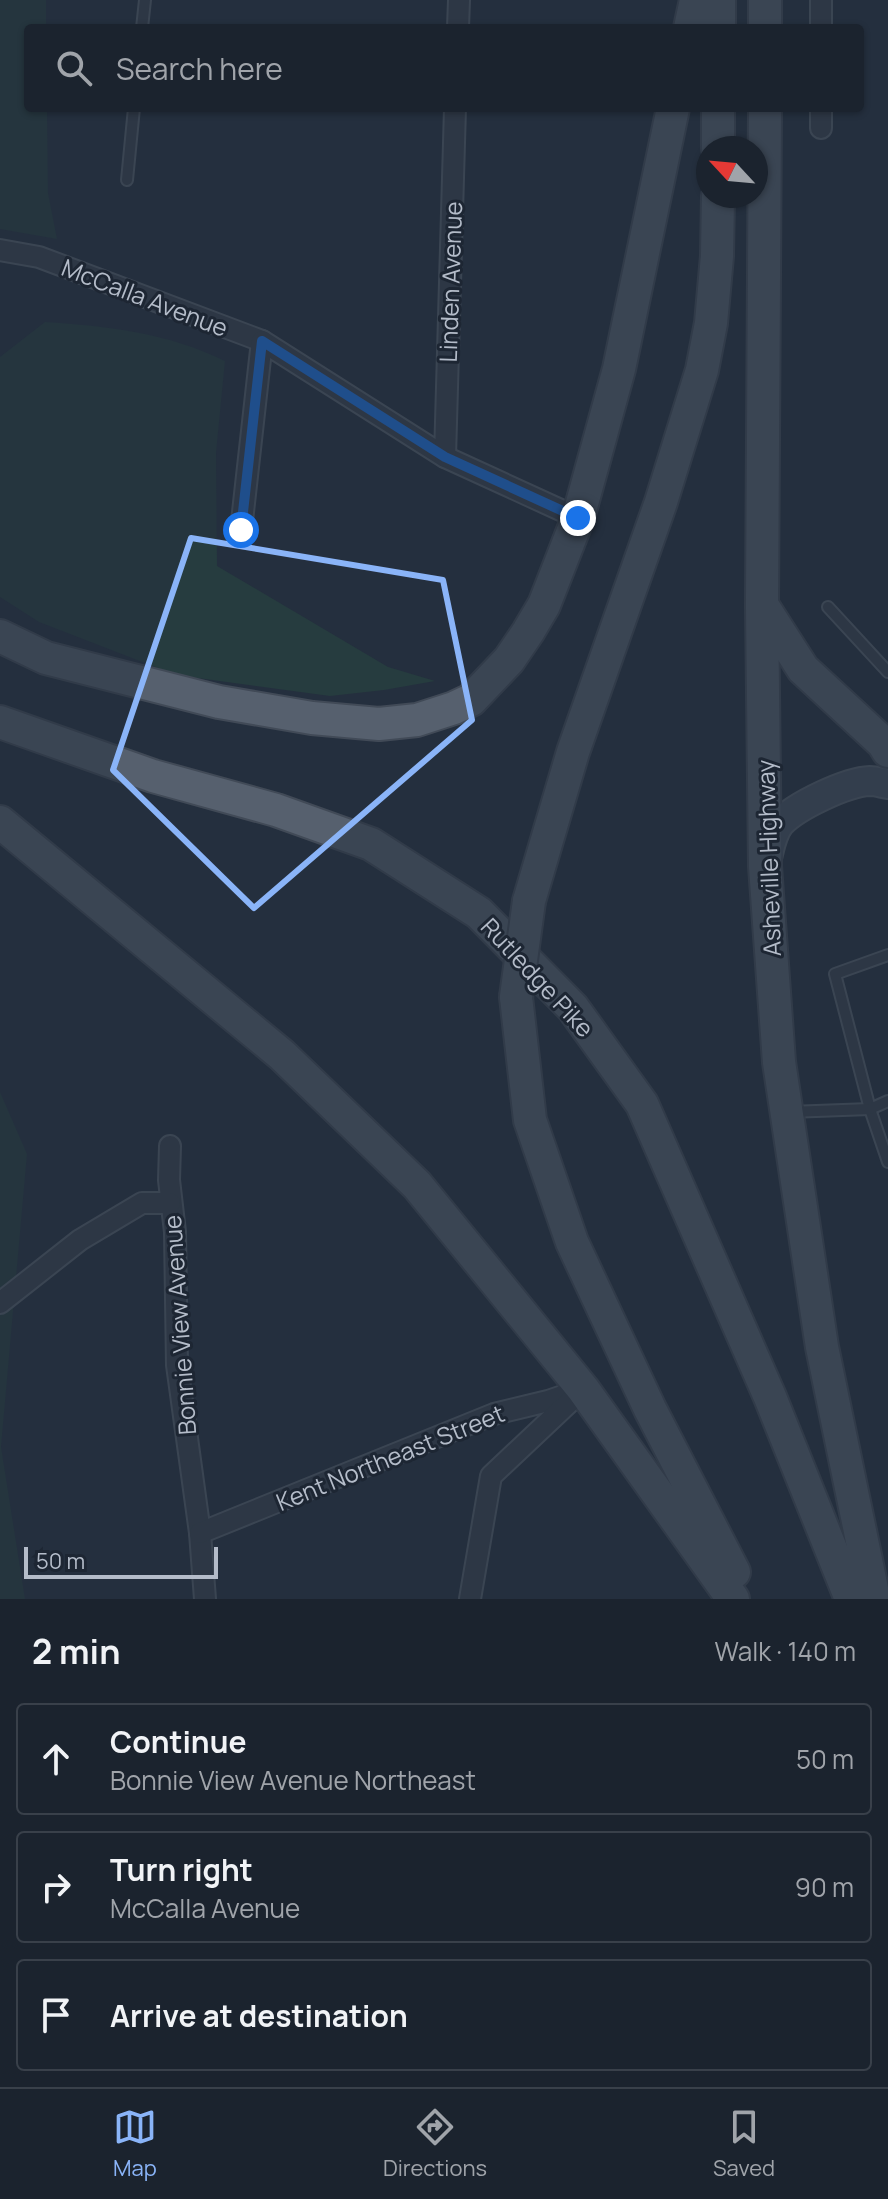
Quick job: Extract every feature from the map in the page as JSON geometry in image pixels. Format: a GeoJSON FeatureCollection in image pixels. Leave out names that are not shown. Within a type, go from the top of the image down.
{"type":"FeatureCollection","features":[{"type":"Feature","properties":{"kind":"main road"},"geometry":{"type":"LineString","coordinates":[[691,24],[696,0]]}},
{"type":"Feature","properties":{"kind":"main road"},"geometry":{"type":"LineString","coordinates":[[719,0],[719,24]]}},
{"type":"Feature","properties":{"kind":"main road"},"geometry":{"type":"LineString","coordinates":[[765,0],[765,24]]}},
{"type":"Feature","properties":{"kind":"main road"},"geometry":{"type":"LineString","coordinates":[[0,636],[46,658],[219,702],[312,718],[379,724],[417,720],[471,700],[509,660],[544,605],[578,518],[619,369],[672,112]]}},
{"type":"Feature","properties":{"kind":"main road"},"geometry":{"type":"LineString","coordinates":[[718,112],[718,136]]}},
{"type":"Feature","properties":{"kind":"main road","name":"Asheville Highway"},"geometry":{"type":"LineString","coordinates":[[765,112],[762,605],[765,866],[779,1062],[822,1347],[875,1599]]}},
{"type":"Feature","properties":{"kind":"main road"},"geometry":{"type":"LineString","coordinates":[[718,208],[715,283],[702,370],[661,502],[573,752],[529,901],[516,997],[530,1120],[572,1242],[650,1409],[748,1599]]}},
{"type":"Feature","properties":{"kind":"main road"},"geometry":{"type":"LineString","coordinates":[[762,605],[803,669],[888,751]]}},
{"type":"Feature","properties":{"kind":"main road","name":"Rutledge Pike"},"geometry":{"type":"LineString","coordinates":[[0,722],[153,776],[276,810],[371,844],[479,913],[573,1008],[642,1104],[770,1397],[851,1599]]}},
{"type":"Feature","properties":{"kind":"main road"},"geometry":{"type":"LineString","coordinates":[[0,822],[282,1055],[417,1185],[583,1389],[733,1599]]}},
{"type":"Feature","properties":{"kind":"street"},"geometry":{"type":"LineString","coordinates":[[458,24],[459,0]]}},
{"type":"Feature","properties":{"kind":"street"},"geometry":{"type":"LineString","coordinates":[[821,0],[821,24]]}},
{"type":"Feature","properties":{"kind":"street","name":"Linden Avenue"},"geometry":{"type":"LineString","coordinates":[[445,457],[455,112]]}},
{"type":"Feature","properties":{"kind":"street","name":"McCalla Avenue"},"geometry":{"type":"LineString","coordinates":[[0,250],[39,257],[262,341],[445,457],[578,518]]}},
{"type":"Feature","properties":{"kind":"street"},"geometry":{"type":"LineString","coordinates":[[241,530],[262,341]]}},
{"type":"Feature","properties":{"kind":"street"},"geometry":{"type":"LineString","coordinates":[[765,866],[772,836],[780,823],[796,811],[852,784],[871,781],[888,784]]}},
{"type":"Feature","properties":{"kind":"street","name":"Bonnie View Avenue"},"geometry":{"type":"LineString","coordinates":[[170,1146],[177,1365],[200,1533],[205,1599]]}},
{"type":"Feature","properties":{"kind":"street"},"geometry":{"type":"LineString","coordinates":[[0,1303],[80,1240],[130,1210],[142,1203],[170,1203]]}},
{"type":"Feature","properties":{"kind":"street"},"geometry":{"type":"LineString","coordinates":[[470,1599],[491,1476],[583,1389]]}},
{"type":"Feature","properties":{"kind":"street","name":"Kent Northeast Street"},"geometry":{"type":"LineString","coordinates":[[200,1533],[494,1414],[583,1389]]}},
{"type":"Feature","properties":{"kind":"street"},"geometry":{"type":"LineString","coordinates":[[875,1599],[888,1595]]}},
{"type":"Feature","properties":{"kind":"lane"},"geometry":{"type":"LineString","coordinates":[[142,24],[145,0]]}},
{"type":"Feature","properties":{"kind":"lane"},"geometry":{"type":"LineString","coordinates":[[127,180],[134,112]]}},
{"type":"Feature","properties":{"kind":"lane"},"geometry":{"type":"LineString","coordinates":[[828,607],[888,672]]}},
{"type":"Feature","properties":{"kind":"lane"},"geometry":{"type":"LineString","coordinates":[[888,955],[835,974],[870,1109],[888,1162]]}},
{"type":"Feature","properties":{"kind":"lane"},"geometry":{"type":"LineString","coordinates":[[787,1112],[870,1109],[888,1101]]}},
{"type":"Feature","properties":{"kind":"highlighted area"},"geometry":{"type":"Polygon","coordinates":[[[191,538],[443,580],[472,720],[254,908],[113,770],[191,538]]]}},
{"type":"Feature","properties":{"kind":"green space"},"geometry":{"type":"Polygon","coordinates":[[[0,0],[46,0],[46,24],[24,24],[24,112],[47,112],[48,193],[57,239],[0,229],[0,0]]]}},
{"type":"Feature","properties":{"kind":"green space"},"geometry":{"type":"Polygon","coordinates":[[[45,322],[137,332],[182,344],[225,361],[216,453],[217,566],[388,667],[435,681],[330,696],[176,675],[39,622],[0,597],[0,357],[45,322]]]}},
{"type":"Feature","properties":{"kind":"green space"},"geometry":{"type":"Polygon","coordinates":[[[0,1092],[27,1154],[1,1447],[25,1599],[0,1599],[0,1092]]]}},
{"type":"Feature","properties":{"kind":"route"},"geometry":{"type":"LineString","coordinates":[[241,530],[262,341],[445,457],[578,518]]}}]}
